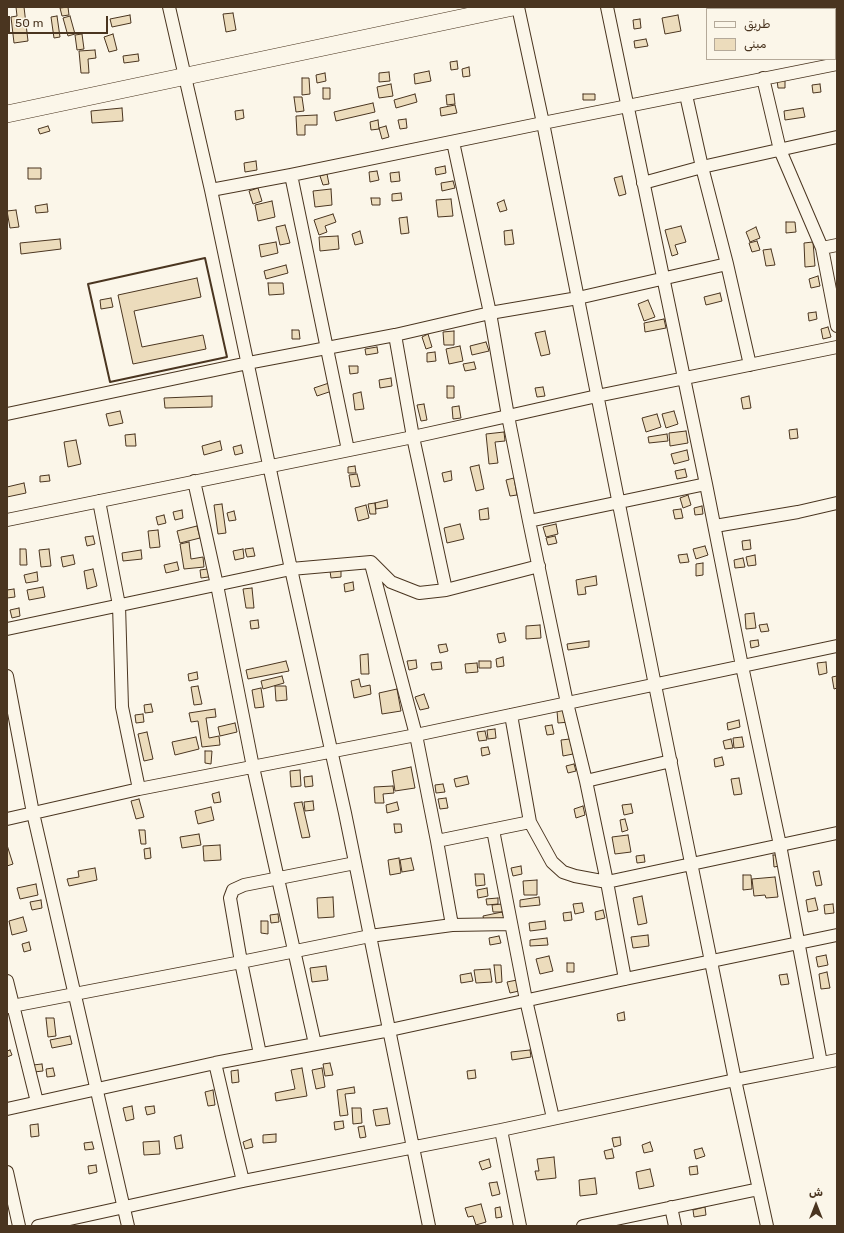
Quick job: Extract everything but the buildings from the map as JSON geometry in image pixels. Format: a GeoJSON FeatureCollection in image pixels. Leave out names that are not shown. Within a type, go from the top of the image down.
{"type":"FeatureCollection","features":[{"type":"Feature","properties":{"kind":"main road"},"geometry":{"type":"LineString","coordinates":[[7,114],[513,7]]}},
{"type":"Feature","properties":{"kind":"street"},"geometry":{"type":"LineString","coordinates":[[169,7],[212,190],[269,466],[390,1030],[429,1226]]}},
{"type":"Feature","properties":{"kind":"street"},"geometry":{"type":"LineString","coordinates":[[518,7],[543,123],[735,1080],[767,1226]]}},
{"type":"Feature","properties":{"kind":"street"},"geometry":{"type":"LineString","coordinates":[[607,7],[780,845],[821,1063]]}},
{"type":"Feature","properties":{"kind":"street"},"geometry":{"type":"LineString","coordinates":[[212,190],[837,64]]}},
{"type":"Feature","properties":{"kind":"street"},"geometry":{"type":"LineString","coordinates":[[763,78],[780,150],[822,248],[837,326]]}},
{"type":"Feature","properties":{"kind":"street"},"geometry":{"type":"LineString","coordinates":[[686,95],[750,365]]}},
{"type":"Feature","properties":{"kind":"street"},"geometry":{"type":"LineString","coordinates":[[643,184],[702,167],[837,137]]}},
{"type":"Feature","properties":{"kind":"street"},"geometry":{"type":"LineString","coordinates":[[453,142],[490,313],[508,416],[538,566],[567,703],[586,781],[625,979]]}},
{"type":"Feature","properties":{"kind":"street"},"geometry":{"type":"LineString","coordinates":[[291,175],[328,347],[348,450]]}},
{"type":"Feature","properties":{"kind":"street"},"geometry":{"type":"LineString","coordinates":[[822,248],[837,245]]}},
{"type":"Feature","properties":{"kind":"street"},"geometry":{"type":"LineString","coordinates":[[7,414],[248,363],[395,335],[490,313],[578,298],[726,264]]}},
{"type":"Feature","properties":{"kind":"street"},"geometry":{"type":"LineString","coordinates":[[395,335],[413,437],[446,590]]}},
{"type":"Feature","properties":{"kind":"street"},"geometry":{"type":"LineString","coordinates":[[7,520],[413,437],[597,396],[837,347]]}},
{"type":"Feature","properties":{"kind":"street"},"geometry":{"type":"LineString","coordinates":[[194,481],[217,585],[253,767],[315,1044]]}},
{"type":"Feature","properties":{"kind":"street"},"geometry":{"type":"LineString","coordinates":[[529,521],[706,484]]}},
{"type":"Feature","properties":{"kind":"street"},"geometry":{"type":"LineString","coordinates":[[99,501],[119,605],[122,707],[139,789]]}},
{"type":"Feature","properties":{"kind":"street"},"geometry":{"type":"LineString","coordinates":[[715,526],[798,512],[837,503]]}},
{"type":"Feature","properties":{"kind":"street"},"geometry":{"type":"LineString","coordinates":[[371,562],[391,582],[419,593],[446,590],[538,566]]}},
{"type":"Feature","properties":{"kind":"street"},"geometry":{"type":"LineString","coordinates":[[7,629],[291,569],[371,562]]}},
{"type":"Feature","properties":{"kind":"street"},"geometry":{"type":"LineString","coordinates":[[371,562],[416,735],[452,925]]}},
{"type":"Feature","properties":{"kind":"street"},"geometry":{"type":"LineString","coordinates":[[7,819],[139,789],[416,735],[837,646]]}},
{"type":"Feature","properties":{"kind":"street"},"geometry":{"type":"LineString","coordinates":[[7,676],[33,813],[128,1226]]}},
{"type":"Feature","properties":{"kind":"street"},"geometry":{"type":"LineString","coordinates":[[511,715],[530,822],[552,862],[563,872],[575,876],[607,882],[837,834]]}},
{"type":"Feature","properties":{"kind":"street"},"geometry":{"type":"LineString","coordinates":[[586,781],[671,761]]}},
{"type":"Feature","properties":{"kind":"street"},"geometry":{"type":"LineString","coordinates":[[437,841],[530,822]]}},
{"type":"Feature","properties":{"kind":"street"},"geometry":{"type":"LineString","coordinates":[[493,830],[526,1000],[553,1118]]}},
{"type":"Feature","properties":{"kind":"street"},"geometry":{"type":"LineString","coordinates":[[260,1054],[241,962],[230,898],[234,890],[244,885],[355,863]]}},
{"type":"Feature","properties":{"kind":"street"},"geometry":{"type":"LineString","coordinates":[[10,1006],[370,936],[452,925],[511,924]]}},
{"type":"Feature","properties":{"kind":"street"},"geometry":{"type":"LineString","coordinates":[[7,1109],[215,1063],[390,1030],[837,935]]}},
{"type":"Feature","properties":{"kind":"street"},"geometry":{"type":"LineString","coordinates":[[7,981],[10,1006],[36,1102]]}},
{"type":"Feature","properties":{"kind":"street"},"geometry":{"type":"LineString","coordinates":[[38,1226],[243,1181],[501,1130],[735,1080],[837,1060]]}},
{"type":"Feature","properties":{"kind":"street"},"geometry":{"type":"LineString","coordinates":[[215,1063],[243,1181]]}},
{"type":"Feature","properties":{"kind":"street"},"geometry":{"type":"LineString","coordinates":[[501,1130],[520,1226]]}},
{"type":"Feature","properties":{"kind":"street"},"geometry":{"type":"LineString","coordinates":[[7,1172],[19,1226]]}},
{"type":"Feature","properties":{"kind":"street"},"geometry":{"type":"LineString","coordinates":[[583,1226],[759,1189]]}},
{"type":"Feature","properties":{"kind":"street"},"geometry":{"type":"LineString","coordinates":[[671,1207],[675,1226]]}},
{"type":"Feature","properties":{"kind":"wall"},"geometry":{"type":"LineString","coordinates":[[205,258],[227,357],[110,382],[88,284],[205,258]]}}]}
